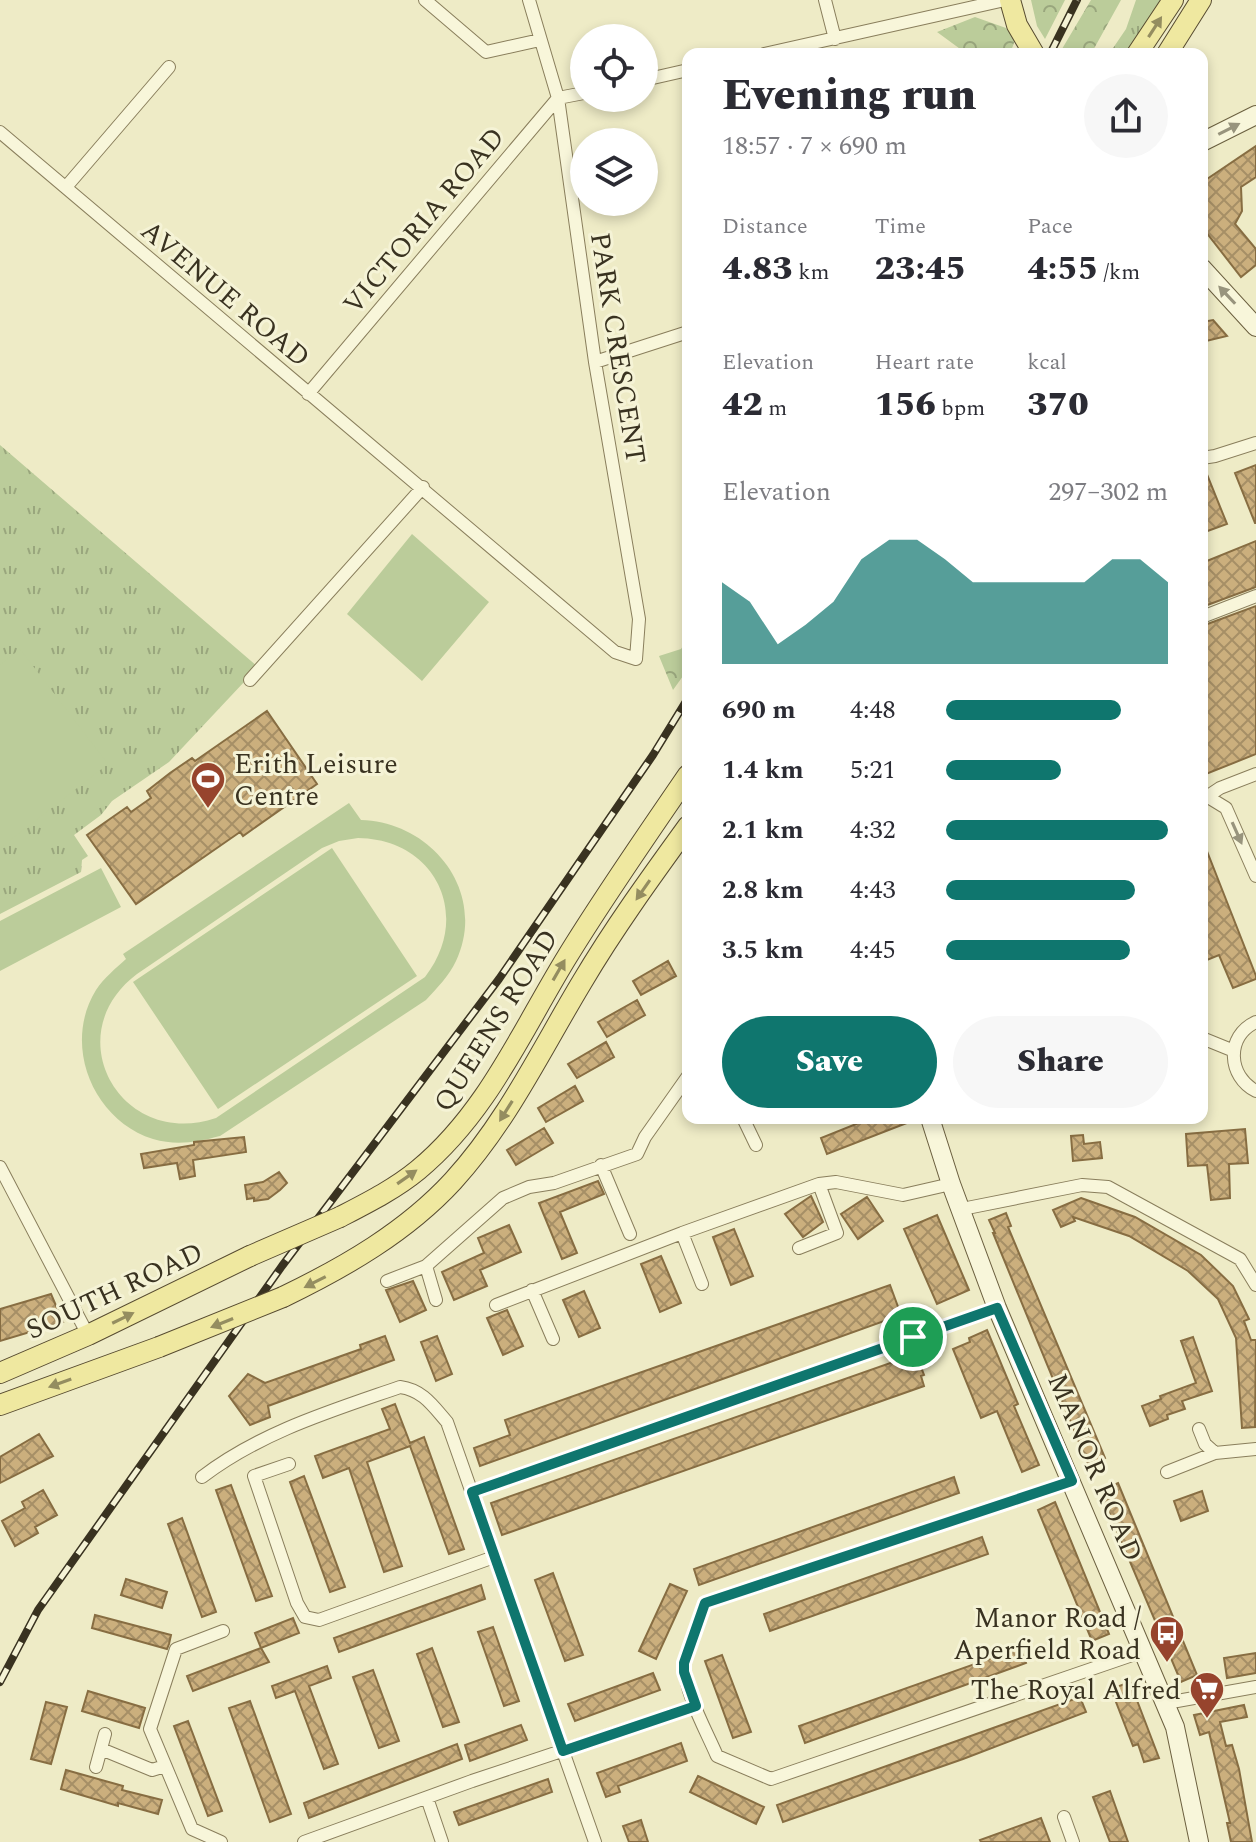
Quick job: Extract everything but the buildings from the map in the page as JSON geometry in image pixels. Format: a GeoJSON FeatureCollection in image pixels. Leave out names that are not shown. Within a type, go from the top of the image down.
{"type":"FeatureCollection","features":[{"type":"Feature","properties":{"kind":"main road"},"geometry":{"type":"LineString","coordinates":[[1007,0],[1030,48]]}},
{"type":"Feature","properties":{"kind":"main road"},"geometry":{"type":"LineString","coordinates":[[1141,48],[1173,0]]}},
{"type":"Feature","properties":{"kind":"main road"},"geometry":{"type":"LineString","coordinates":[[1171,48],[1201,0]]}},
{"type":"Feature","properties":{"kind":"main road","name":"QUEENS ROAD"},"geometry":{"type":"LineString","coordinates":[[250,1256],[377,1198],[416,1172],[451,1140],[476,1111],[567,957],[682,784]]}},
{"type":"Feature","properties":{"kind":"main road","name":"QUEENS ROAD"},"geometry":{"type":"LineString","coordinates":[[0,1405],[159,1347],[283,1297],[372,1248],[405,1224],[452,1182],[499,1122],[590,969],[682,835]]}},
{"type":"Feature","properties":{"kind":"main road","name":"SOUTH ROAD"},"geometry":{"type":"LineString","coordinates":[[0,1373],[88,1335],[250,1256]]}},
{"type":"Feature","properties":{"kind":"street"},"geometry":{"type":"LineString","coordinates":[[425,0],[486,52],[540,40]]}},
{"type":"Feature","properties":{"kind":"street","name":"PARK CRESCENT"},"geometry":{"type":"LineString","coordinates":[[529,0],[558,98],[595,362],[639,619],[636,659]]}},
{"type":"Feature","properties":{"kind":"street"},"geometry":{"type":"LineString","coordinates":[[825,0],[835,39]]}},
{"type":"Feature","properties":{"kind":"street"},"geometry":{"type":"LineString","coordinates":[[792,48],[1007,0]]}},
{"type":"Feature","properties":{"kind":"street"},"geometry":{"type":"LineString","coordinates":[[66,187],[169,67]]}},
{"type":"Feature","properties":{"kind":"street"},"geometry":{"type":"LineString","coordinates":[[658,77],[682,71]]}},
{"type":"Feature","properties":{"kind":"street"},"geometry":{"type":"LineString","coordinates":[[558,98],[570,96]]}},
{"type":"Feature","properties":{"kind":"street","name":"VICTORIA ROAD"},"geometry":{"type":"LineString","coordinates":[[308,394],[558,98]]}},
{"type":"Feature","properties":{"kind":"street"},"geometry":{"type":"LineString","coordinates":[[1208,139],[1256,115]]}},
{"type":"Feature","properties":{"kind":"street","name":"AVENUE ROAD"},"geometry":{"type":"LineString","coordinates":[[0,132],[615,652],[636,659]]}},
{"type":"Feature","properties":{"kind":"street"},"geometry":{"type":"LineString","coordinates":[[1208,275],[1256,327]]}},
{"type":"Feature","properties":{"kind":"street"},"geometry":{"type":"LineString","coordinates":[[595,362],[682,334]]}},
{"type":"Feature","properties":{"kind":"street"},"geometry":{"type":"LineString","coordinates":[[1208,457],[1256,443]]}},
{"type":"Feature","properties":{"kind":"street"},"geometry":{"type":"LineString","coordinates":[[250,680],[423,487]]}},
{"type":"Feature","properties":{"kind":"street"},"geometry":{"type":"LineString","coordinates":[[1208,615],[1256,596]]}},
{"type":"Feature","properties":{"kind":"street"},"geometry":{"type":"LineString","coordinates":[[1208,796],[1256,774]]}},
{"type":"Feature","properties":{"kind":"street"},"geometry":{"type":"LineString","coordinates":[[1208,799],[1226,808],[1256,876]]}},
{"type":"Feature","properties":{"kind":"street"},"geometry":{"type":"LineString","coordinates":[[1256,1022],[1238,1038],[1234,1051],[1237,1073],[1245,1084],[1256,1091]]}},
{"type":"Feature","properties":{"kind":"street"},"geometry":{"type":"LineString","coordinates":[[1208,1040],[1234,1051]]}},
{"type":"Feature","properties":{"kind":"street"},"geometry":{"type":"LineString","coordinates":[[387,1281],[426,1266],[503,1198],[637,1154],[645,1137],[682,1085]]}},
{"type":"Feature","properties":{"kind":"street"},"geometry":{"type":"LineString","coordinates":[[746,1124],[756,1145]]}},
{"type":"Feature","properties":{"kind":"street","name":"MANOR ROAD"},"geometry":{"type":"LineString","coordinates":[[932,1124],[997,1308],[1166,1703],[1180,1743],[1199,1842]]}},
{"type":"Feature","properties":{"kind":"street"},"geometry":{"type":"LineString","coordinates":[[601,1165],[630,1234]]}},
{"type":"Feature","properties":{"kind":"street"},"geometry":{"type":"LineString","coordinates":[[0,1167],[88,1335]]}},
{"type":"Feature","properties":{"kind":"street"},"geometry":{"type":"LineString","coordinates":[[496,1305],[819,1184],[836,1182],[903,1195],[951,1184]]}},
{"type":"Feature","properties":{"kind":"street"},"geometry":{"type":"LineString","coordinates":[[799,1248],[837,1233],[819,1184]]}},
{"type":"Feature","properties":{"kind":"street"},"geometry":{"type":"LineString","coordinates":[[962,1209],[1082,1185],[1108,1187],[1240,1259],[1256,1285]]}},
{"type":"Feature","properties":{"kind":"street"},"geometry":{"type":"LineString","coordinates":[[682,1233],[702,1284]]}},
{"type":"Feature","properties":{"kind":"street"},"geometry":{"type":"LineString","coordinates":[[426,1266],[436,1300]]}},
{"type":"Feature","properties":{"kind":"street"},"geometry":{"type":"LineString","coordinates":[[532,1290],[553,1339]]}},
{"type":"Feature","properties":{"kind":"street"},"geometry":{"type":"LineString","coordinates":[[472,1492],[997,1308]]}},
{"type":"Feature","properties":{"kind":"street"},"geometry":{"type":"LineString","coordinates":[[202,1477],[219,1464],[289,1426],[400,1387],[411,1388],[428,1400],[447,1422],[595,1842]]}},
{"type":"Feature","properties":{"kind":"street"},"geometry":{"type":"LineString","coordinates":[[1199,1429],[1205,1444],[1215,1453]]}},
{"type":"Feature","properties":{"kind":"street"},"geometry":{"type":"LineString","coordinates":[[1167,1472],[1215,1453],[1256,1449]]}},
{"type":"Feature","properties":{"kind":"street"},"geometry":{"type":"LineString","coordinates":[[289,1464],[254,1476],[297,1603],[305,1617],[319,1620],[494,1557]]}},
{"type":"Feature","properties":{"kind":"street"},"geometry":{"type":"LineString","coordinates":[[1072,1481],[705,1603],[684,1663],[684,1672],[717,1756],[771,1779],[1144,1651]]}},
{"type":"Feature","properties":{"kind":"street"},"geometry":{"type":"LineString","coordinates":[[221,1842],[192,1829],[150,1729],[176,1649],[223,1631]]}},
{"type":"Feature","properties":{"kind":"street"},"geometry":{"type":"LineString","coordinates":[[1166,1703],[1256,1687]]}},
{"type":"Feature","properties":{"kind":"street"},"geometry":{"type":"LineString","coordinates":[[304,1842],[696,1706]]}},
{"type":"Feature","properties":{"kind":"street"},"geometry":{"type":"LineString","coordinates":[[96,1767],[105,1734]]}},
{"type":"Feature","properties":{"kind":"street"},"geometry":{"type":"LineString","coordinates":[[101,1749],[152,1770],[165,1766]]}},
{"type":"Feature","properties":{"kind":"street"},"geometry":{"type":"LineString","coordinates":[[427,1798],[442,1842]]}},
{"type":"Feature","properties":{"kind":"street"},"geometry":{"type":"LineString","coordinates":[[1064,1817],[1073,1842]]}},
{"type":"Feature","properties":{"kind":"green space"},"geometry":{"type":"Polygon","coordinates":[[[1031,0],[1065,0],[1045,39],[1037,26],[1031,0]]]}},
{"type":"Feature","properties":{"kind":"green space"},"geometry":{"type":"Polygon","coordinates":[[[1091,0],[1121,0],[1094,48],[1063,48],[1091,0]]]}},
{"type":"Feature","properties":{"kind":"green space"},"geometry":{"type":"Polygon","coordinates":[[[1136,0],[1161,0],[1130,48],[1113,48],[1126,29],[1136,0]]]}},
{"type":"Feature","properties":{"kind":"green space"},"geometry":{"type":"Polygon","coordinates":[[[975,17],[1006,28],[1015,40],[1012,48],[959,48],[937,32],[975,17]]]}},
{"type":"Feature","properties":{"kind":"green space"},"geometry":{"type":"Polygon","coordinates":[[[0,445],[258,667],[169,762],[112,801],[101,815],[74,835],[88,856],[82,860],[81,872],[0,914],[0,445]]]}},
{"type":"Feature","properties":{"kind":"green space"},"geometry":{"type":"Polygon","coordinates":[[[412,534],[489,602],[422,681],[347,614],[412,534]]]}},
{"type":"Feature","properties":{"kind":"green space"},"geometry":{"type":"Polygon","coordinates":[[[20,649],[108,764],[0,848],[0,665],[20,649]]]}},
{"type":"Feature","properties":{"kind":"green space"},"geometry":{"type":"Polygon","coordinates":[[[681,649],[682,677],[673,690],[659,656],[681,649]]]}},
{"type":"Feature","properties":{"kind":"green space"},"geometry":{"type":"Polygon","coordinates":[[[349,803],[361,820],[387,824],[410,833],[431,847],[447,865],[459,887],[465,910],[464,935],[456,961],[426,1000],[220,1136],[195,1141],[162,1141],[132,1129],[114,1115],[89,1078],[83,1056],[82,1034],[86,1011],[99,986],[126,959],[123,954],[349,803]],[[358,838],[322,848],[137,974],[113,999],[102,1027],[101,1055],[110,1081],[128,1103],[152,1118],[182,1124],[216,1118],[425,977],[439,953],[446,929],[445,906],[438,885],[426,866],[408,851],[385,842],[358,838]]]}},
{"type":"Feature","properties":{"kind":"green space"},"geometry":{"type":"Polygon","coordinates":[[[332,848],[417,976],[218,1109],[133,982],[332,848]]]}},
{"type":"Feature","properties":{"kind":"green space"},"geometry":{"type":"Polygon","coordinates":[[[101,868],[121,907],[0,971],[0,921],[101,868]]]}},
{"type":"Feature","properties":{"kind":"railway"},"geometry":{"type":"LineString","coordinates":[[1053,48],[1077,0]]}},
{"type":"Feature","properties":{"kind":"railway"},"geometry":{"type":"LineString","coordinates":[[0,1682],[38,1610],[282,1266],[499,979],[682,708]]}},
{"type":"Feature","properties":{"kind":"place","name":"Erith Leisure Centre"},"geometry":{"type":"Point","coordinates":[208,810]}},
{"type":"Feature","properties":{"kind":"place","name":"Manor Road / Aperfield Road"},"geometry":{"type":"Point","coordinates":[1167,1664]}},
{"type":"Feature","properties":{"kind":"place","name":"The Royal Alfred"},"geometry":{"type":"Point","coordinates":[1207,1720]}},
{"type":"Feature","properties":{"kind":"route"},"geometry":{"type":"LineString","coordinates":[[997,1308],[1072,1481],[705,1603],[684,1663],[684,1672],[696,1706],[563,1751],[472,1492],[913,1337],[997,1308]]}}]}
